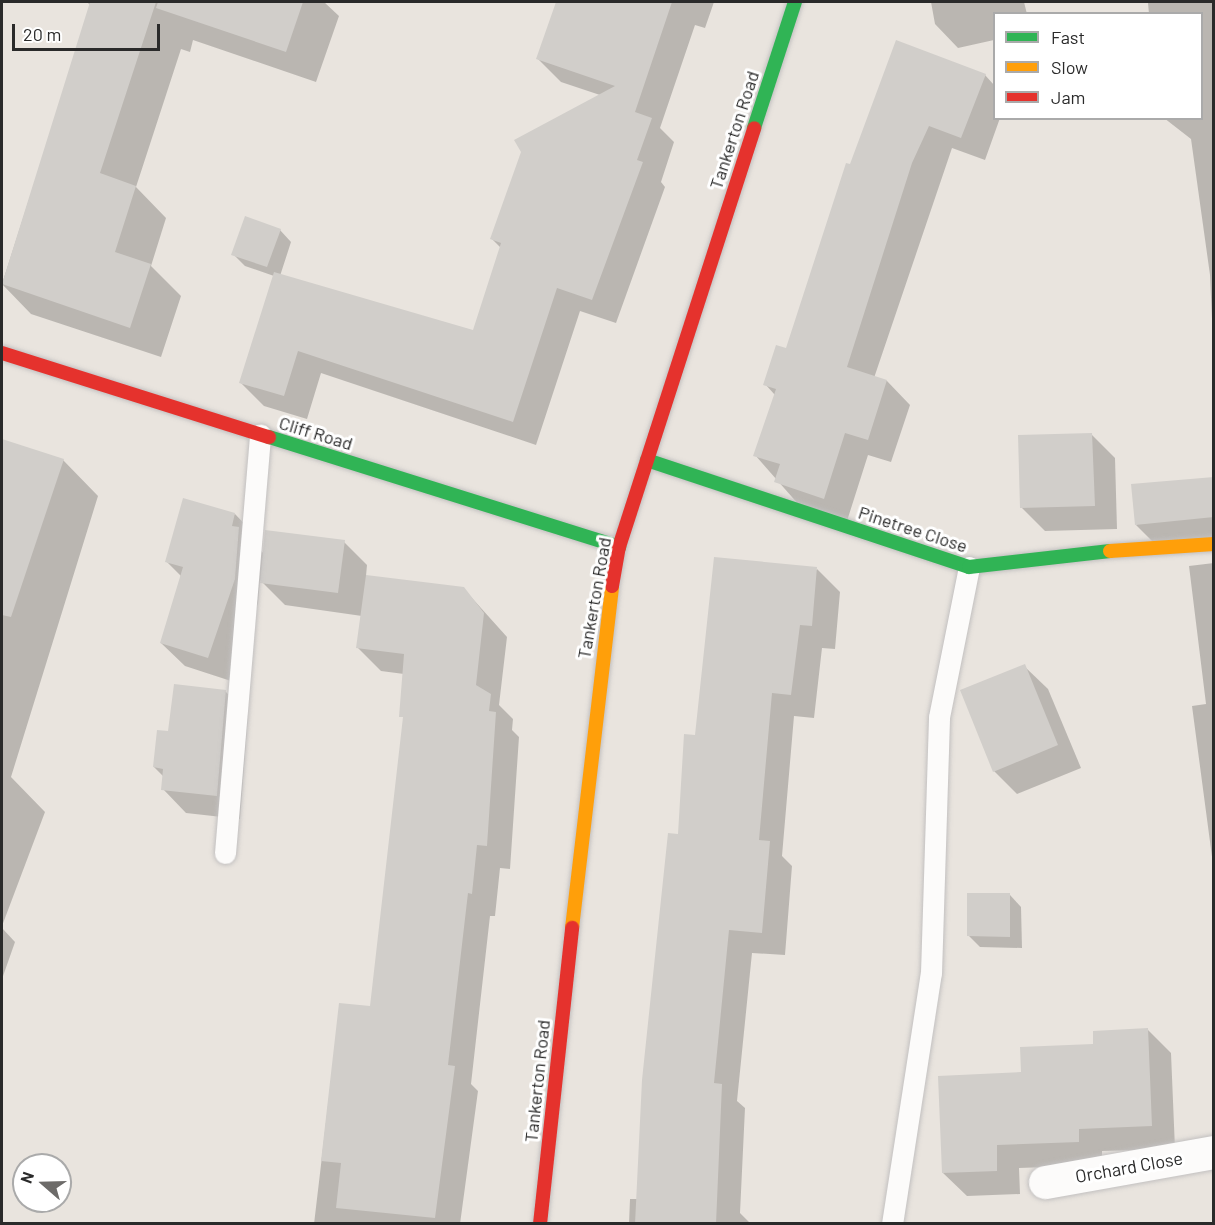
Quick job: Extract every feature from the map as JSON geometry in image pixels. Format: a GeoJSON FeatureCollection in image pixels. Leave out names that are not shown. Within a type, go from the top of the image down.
{"type":"FeatureCollection","features":[{"type":"Feature","properties":{"kind":"main road","name":"Tankerton Road"},"geometry":{"type":"LineString","coordinates":[[540,1224],[605,625],[619,547],[795,2]]}},
{"type":"Feature","properties":{"kind":"main road","name":"Cliff Road"},"geometry":{"type":"LineString","coordinates":[[2,353],[619,547]]}},
{"type":"Feature","properties":{"kind":"main road","name":"Pinetree Close"},"geometry":{"type":"LineString","coordinates":[[648,460],[969,567],[1052,555],[1214,544]]}},
{"type":"Feature","properties":{"kind":"street","name":"Orchard Close"},"geometry":{"type":"LineString","coordinates":[[1045,1182],[1214,1152]]}},
{"type":"Feature","properties":{"kind":"lane"},"geometry":{"type":"LineString","coordinates":[[225,853],[260,434]]}},
{"type":"Feature","properties":{"kind":"lane"},"geometry":{"type":"LineString","coordinates":[[892,1224],[931,973],[939,717],[969,567]]}},
{"type":"Feature","properties":{"kind":"building"},"geometry":{"type":"Polygon","coordinates":[[[90,2],[156,2],[100,173],[136,186],[115,252],[151,264],[130,328],[2,284],[90,2]]]}},
{"type":"Feature","properties":{"kind":"building"},"geometry":{"type":"Polygon","coordinates":[[[158,2],[303,2],[286,52],[156,8],[158,2]]]}},
{"type":"Feature","properties":{"kind":"building"},"geometry":{"type":"Polygon","coordinates":[[[556,2],[672,2],[635,112],[652,118],[637,160],[643,162],[592,300],[557,288],[513,422],[298,351],[284,396],[239,383],[274,272],[473,330],[501,243],[490,239],[521,152],[514,140],[615,86],[536,59],[556,2]]]}},
{"type":"Feature","properties":{"kind":"building"},"geometry":{"type":"Polygon","coordinates":[[[896,40],[986,74],[961,138],[929,126],[912,163],[847,367],[887,380],[868,440],[845,433],[824,499],[774,482],[780,464],[753,456],[776,389],[763,385],[776,345],[786,348],[846,163],[850,164],[896,40]]]}},
{"type":"Feature","properties":{"kind":"building"},"geometry":{"type":"Polygon","coordinates":[[[245,216],[281,229],[267,267],[231,255],[245,216]]]}},
{"type":"Feature","properties":{"kind":"building"},"geometry":{"type":"Polygon","coordinates":[[[1092,433],[1095,506],[1020,508],[1018,435],[1092,433]]]}},
{"type":"Feature","properties":{"kind":"building"},"geometry":{"type":"Polygon","coordinates":[[[2,439],[64,459],[11,617],[2,615],[2,439]]]}},
{"type":"Feature","properties":{"kind":"building"},"geometry":{"type":"Polygon","coordinates":[[[1214,477],[1214,517],[1135,525],[1131,484],[1214,477]]]}},
{"type":"Feature","properties":{"kind":"building"},"geometry":{"type":"Polygon","coordinates":[[[183,498],[235,513],[232,526],[239,527],[235,579],[208,658],[160,643],[183,567],[165,562],[183,498]]]}},
{"type":"Feature","properties":{"kind":"building"},"geometry":{"type":"Polygon","coordinates":[[[265,530],[345,540],[338,593],[260,583],[265,530]]]}},
{"type":"Feature","properties":{"kind":"building"},"geometry":{"type":"Polygon","coordinates":[[[714,557],[817,567],[812,626],[800,625],[791,695],[772,693],[759,840],[770,841],[762,933],[729,930],[714,1083],[722,1084],[716,1224],[635,1224],[642,1080],[668,833],[678,834],[684,734],[695,735],[714,557]]]}},
{"type":"Feature","properties":{"kind":"building"},"geometry":{"type":"Polygon","coordinates":[[[366,575],[464,587],[484,613],[476,685],[491,694],[489,711],[496,712],[487,846],[477,845],[472,894],[468,893],[448,1065],[455,1066],[435,1218],[336,1208],[341,1163],[321,1161],[339,1003],[370,1006],[403,717],[399,717],[404,654],[356,648],[366,575]]]}},
{"type":"Feature","properties":{"kind":"building"},"geometry":{"type":"Polygon","coordinates":[[[1025,664],[1058,745],[993,772],[960,690],[1025,664]]]}},
{"type":"Feature","properties":{"kind":"building"},"geometry":{"type":"Polygon","coordinates":[[[174,684],[226,690],[217,796],[161,790],[163,769],[153,767],[157,730],[168,731],[174,684]]]}},
{"type":"Feature","properties":{"kind":"building"},"geometry":{"type":"Polygon","coordinates":[[[967,893],[1010,893],[1010,937],[967,936],[967,893]]]}},
{"type":"Feature","properties":{"kind":"building"},"geometry":{"type":"Polygon","coordinates":[[[1148,1028],[1152,1126],[1079,1129],[1079,1142],[997,1145],[997,1171],[942,1173],[938,1076],[1021,1072],[1020,1047],[1093,1044],[1093,1031],[1148,1028]]]}},
{"type":"Feature","properties":{"kind":"traffic: fast"},"geometry":{"type":"LineString","coordinates":[[754,128],[795,2]]}},
{"type":"Feature","properties":{"kind":"traffic: fast"},"geometry":{"type":"LineString","coordinates":[[269,437],[619,547]]}},
{"type":"Feature","properties":{"kind":"traffic: fast"},"geometry":{"type":"LineString","coordinates":[[647,460],[969,567],[1110,551]]}},
{"type":"Feature","properties":{"kind":"traffic: slow"},"geometry":{"type":"LineString","coordinates":[[1110,551],[1214,544]]}},
{"type":"Feature","properties":{"kind":"traffic: slow"},"geometry":{"type":"LineString","coordinates":[[572,928],[612,586]]}},
{"type":"Feature","properties":{"kind":"traffic: jam"},"geometry":{"type":"LineString","coordinates":[[612,586],[619,547],[754,128]]}},
{"type":"Feature","properties":{"kind":"traffic: jam"},"geometry":{"type":"LineString","coordinates":[[2,353],[269,437]]}},
{"type":"Feature","properties":{"kind":"traffic: jam"},"geometry":{"type":"LineString","coordinates":[[540,1224],[572,928]]}}]}
